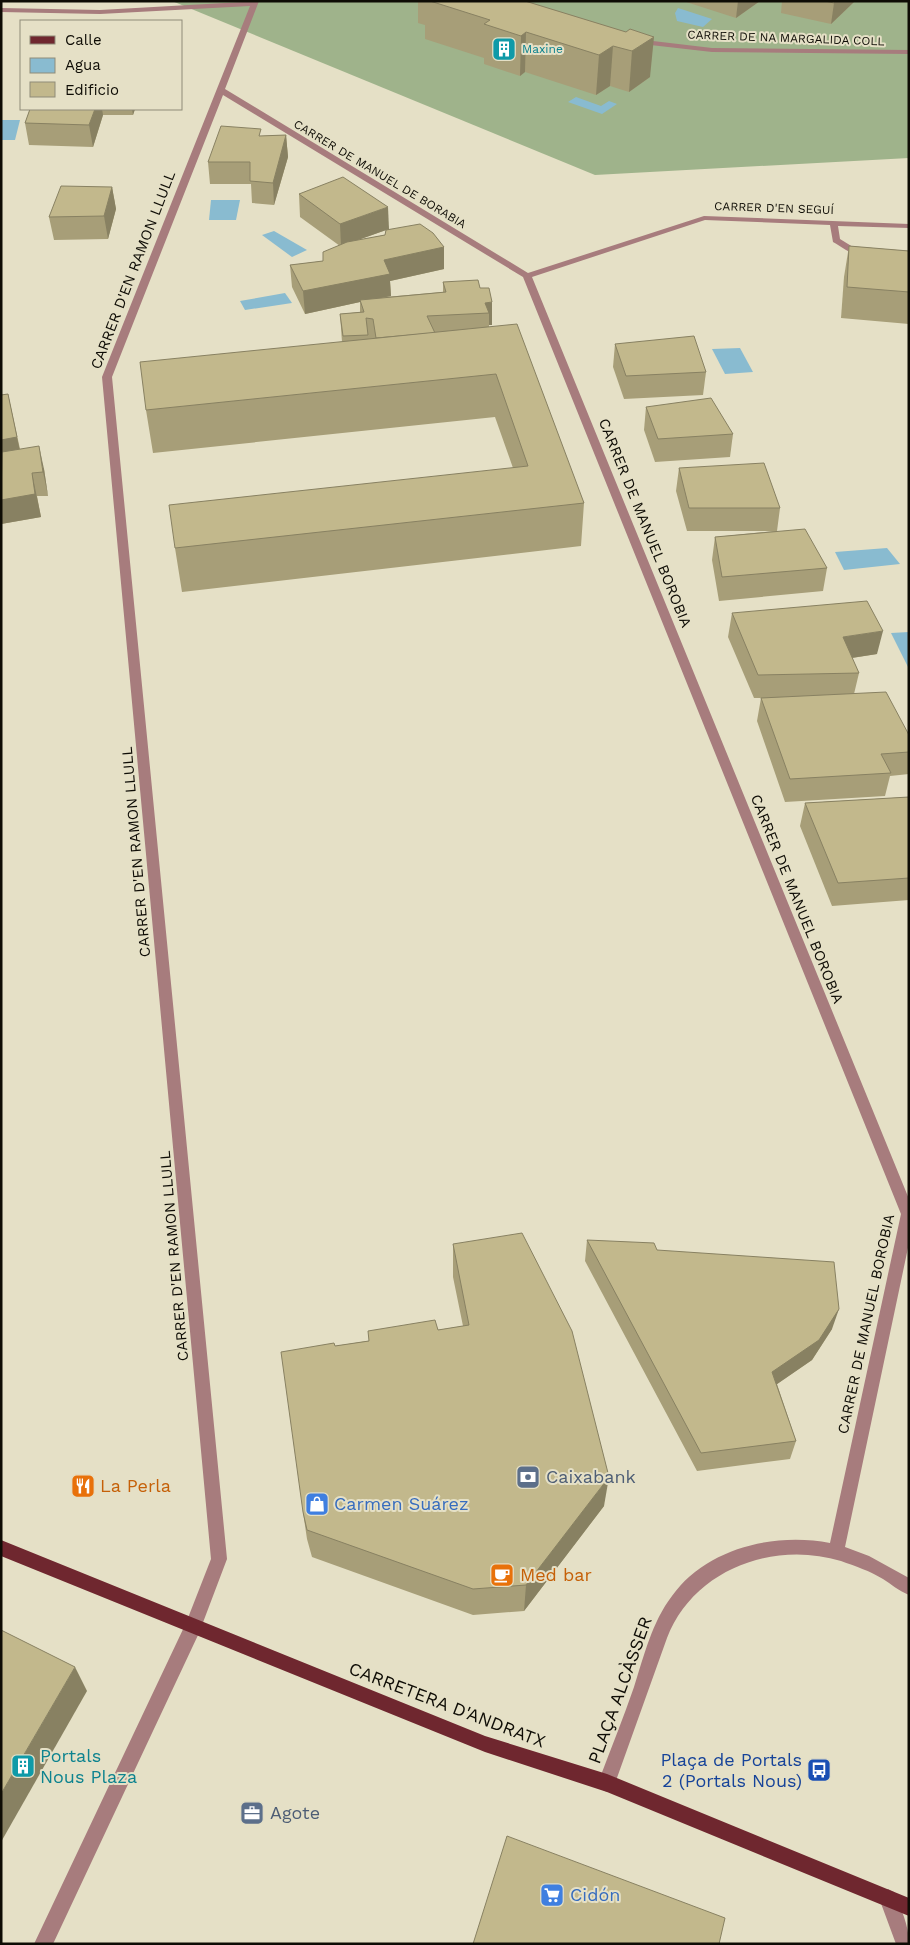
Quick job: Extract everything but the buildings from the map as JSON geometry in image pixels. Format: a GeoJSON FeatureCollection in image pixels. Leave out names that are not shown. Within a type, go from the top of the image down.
{"type":"FeatureCollection","features":[{"type":"Feature","properties":{"kind":"main road","name":"CARRETERA D'ANDRATX"},"geometry":{"type":"LineString","coordinates":[[1,1548],[485,1744],[607,1783],[909,1907]]}},
{"type":"Feature","properties":{"kind":"street"},"geometry":{"type":"LineString","coordinates":[[1,10],[100,12],[256,2]]}},
{"type":"Feature","properties":{"kind":"street","name":"CARRER D'EN RAMON LLULL"},"geometry":{"type":"LineString","coordinates":[[43,1944],[193,1627],[219,1559],[107,377],[256,2]]}},
{"type":"Feature","properties":{"kind":"street","name":"CARRER DE NA MARGALIDA COLL"},"geometry":{"type":"LineString","coordinates":[[626,39],[712,50],[909,52]]}},
{"type":"Feature","properties":{"kind":"street","name":"CARRER DE MANUEL DE BORABIA"},"geometry":{"type":"LineString","coordinates":[[222,91],[527,276]]}},
{"type":"Feature","properties":{"kind":"street","name":"CARRER D'EN SEGUÍ"},"geometry":{"type":"LineString","coordinates":[[527,276],[704,218],[909,226]]}},
{"type":"Feature","properties":{"kind":"street"},"geometry":{"type":"LineString","coordinates":[[834,223],[836,240],[859,254],[876,257]]}},
{"type":"Feature","properties":{"kind":"street","name":"CARRER DE MANUEL BOROBIA"},"geometry":{"type":"LineString","coordinates":[[527,276],[908,1214],[836,1551]]}},
{"type":"Feature","properties":{"kind":"street","name":"PLAÇA ALCÀSSER"},"geometry":{"type":"LineString","coordinates":[[607,1783],[659,1632],[677,1602],[700,1579],[723,1563],[759,1550],[779,1546],[798,1546],[836,1551],[875,1565],[909,1587]]}},
{"type":"Feature","properties":{"kind":"street"},"geometry":{"type":"LineString","coordinates":[[888,1898],[904,1944]]}},
{"type":"Feature","properties":{"kind":"green space"},"geometry":{"type":"Polygon","coordinates":[[[172,1],[909,1],[909,158],[595,175],[172,1]]]}},
{"type":"Feature","properties":{"kind":"water"},"geometry":{"type":"Polygon","coordinates":[[[678,8],[712,19],[703,27],[677,21],[675,13],[678,8]]]}},
{"type":"Feature","properties":{"kind":"water"},"geometry":{"type":"Polygon","coordinates":[[[576,97],[601,106],[609,101],[617,104],[602,114],[568,102],[576,97]]]}},
{"type":"Feature","properties":{"kind":"water"},"geometry":{"type":"Polygon","coordinates":[[[1,120],[20,120],[15,140],[1,140],[1,120]]]}},
{"type":"Feature","properties":{"kind":"water"},"geometry":{"type":"Polygon","coordinates":[[[211,200],[240,200],[236,220],[209,220],[211,200]]]}},
{"type":"Feature","properties":{"kind":"water"},"geometry":{"type":"Polygon","coordinates":[[[274,231],[307,250],[292,257],[262,235],[274,231]]]}},
{"type":"Feature","properties":{"kind":"water"},"geometry":{"type":"Polygon","coordinates":[[[285,293],[292,303],[245,310],[240,301],[285,293]]]}},
{"type":"Feature","properties":{"kind":"water"},"geometry":{"type":"Polygon","coordinates":[[[740,348],[753,372],[725,374],[712,349],[740,348]]]}},
{"type":"Feature","properties":{"kind":"water"},"geometry":{"type":"Polygon","coordinates":[[[887,548],[900,564],[844,570],[835,552],[887,548]]]}},
{"type":"Feature","properties":{"kind":"water"},"geometry":{"type":"Polygon","coordinates":[[[909,632],[909,669],[891,633],[909,632]]]}},
{"type":"Feature","properties":{"kind":"place","name":"Maxine"},"geometry":{"type":"Point","coordinates":[504,49]}},
{"type":"Feature","properties":{"kind":"place","name":"Caixabank"},"geometry":{"type":"Point","coordinates":[528,1477]}},
{"type":"Feature","properties":{"kind":"place","name":"La Perla"},"geometry":{"type":"Point","coordinates":[83,1486]}},
{"type":"Feature","properties":{"kind":"place","name":"Carmen Suárez"},"geometry":{"type":"Point","coordinates":[317,1504]}},
{"type":"Feature","properties":{"kind":"place","name":"Med bar"},"geometry":{"type":"Point","coordinates":[502,1575]}},
{"type":"Feature","properties":{"kind":"place","name":"Portals Nous Plaza"},"geometry":{"type":"Point","coordinates":[23,1766]}},
{"type":"Feature","properties":{"kind":"place","name":"Plaça de Portals 2 (Portals Nous)"},"geometry":{"type":"Point","coordinates":[819,1770]}},
{"type":"Feature","properties":{"kind":"place","name":"Agote"},"geometry":{"type":"Point","coordinates":[252,1813]}},
{"type":"Feature","properties":{"kind":"place","name":"Cidón"},"geometry":{"type":"Point","coordinates":[552,1895]}}]}
